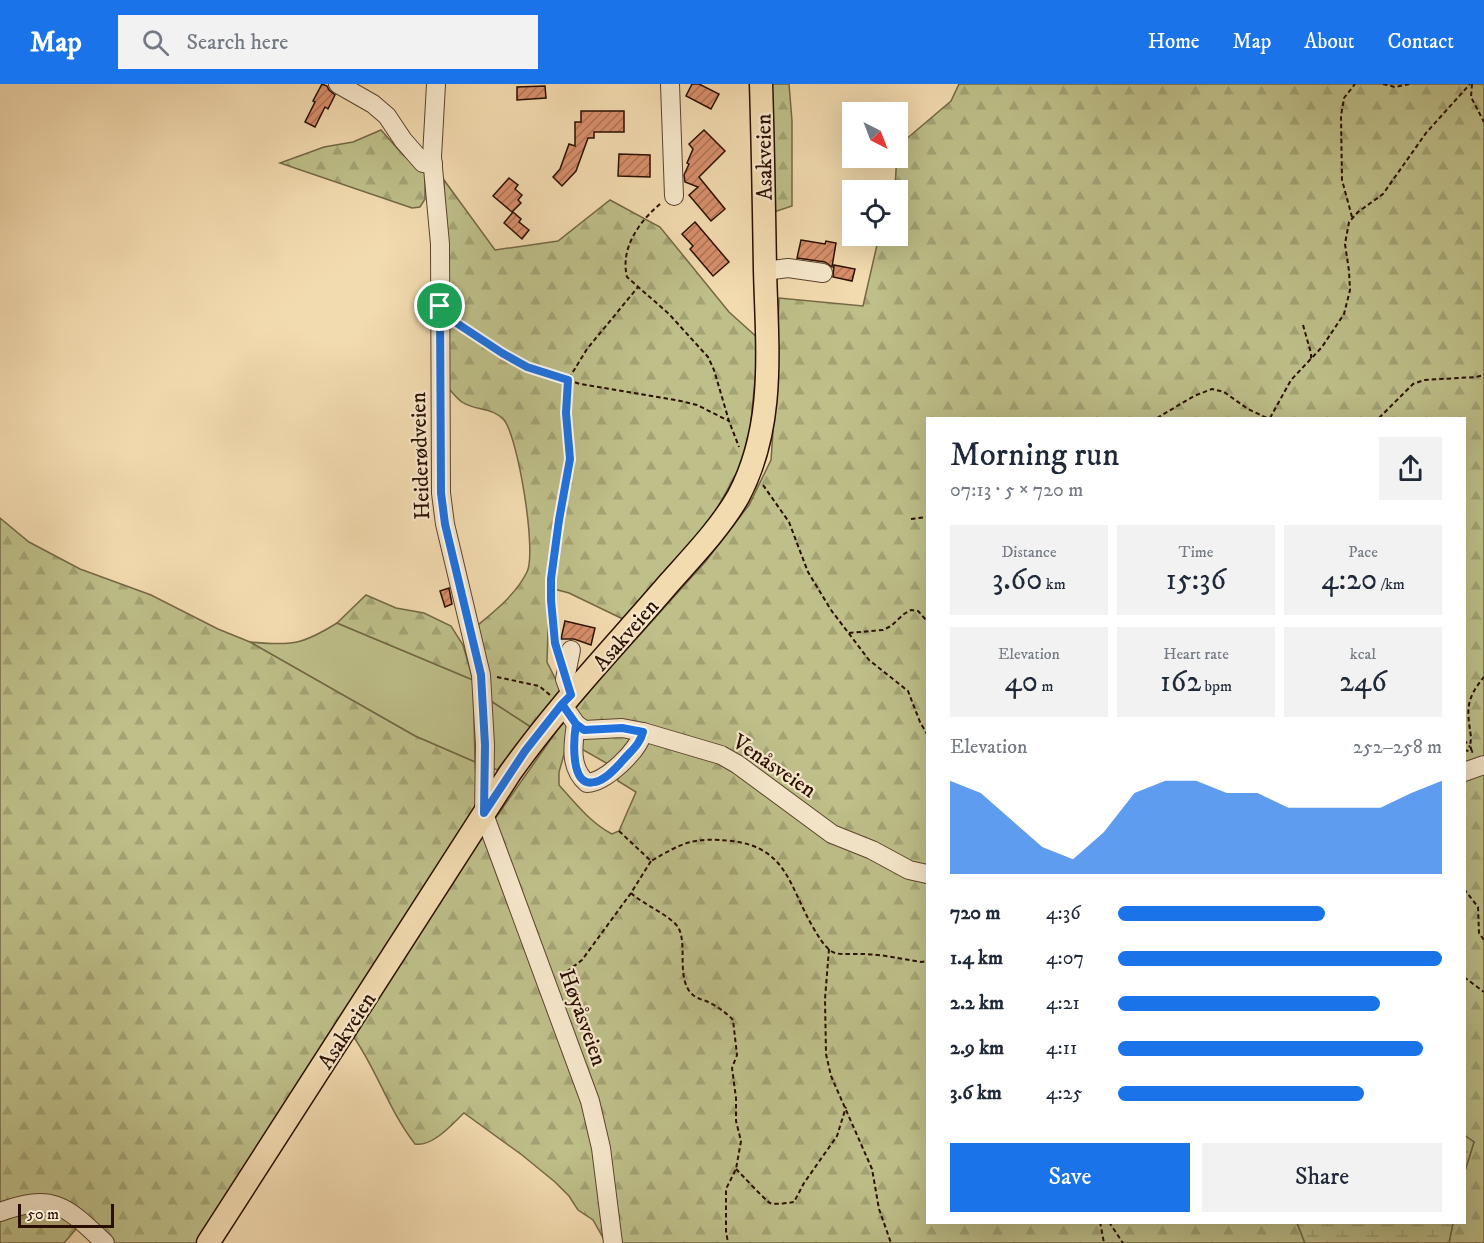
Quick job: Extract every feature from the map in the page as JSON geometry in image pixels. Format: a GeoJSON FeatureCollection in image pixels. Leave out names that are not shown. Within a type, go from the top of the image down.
{"type":"FeatureCollection","features":[{"type":"Feature","properties":{"kind":"main road","name":"Asakveien"},"geometry":{"type":"LineString","coordinates":[[208,1243],[525,751],[566,699],[715,530],[738,497],[758,449],[766,408],[768,356],[761,84]]}},
{"type":"Feature","properties":{"kind":"street"},"geometry":{"type":"LineString","coordinates":[[338,84],[373,104],[387,116],[423,163],[432,164],[436,84]]}},
{"type":"Feature","properties":{"kind":"street"},"geometry":{"type":"LineString","coordinates":[[670,84],[674,196]]}},
{"type":"Feature","properties":{"kind":"street","name":"Heiderødveien"},"geometry":{"type":"LineString","coordinates":[[432,164],[440,244],[441,493],[445,524],[481,675],[485,745],[484,813]]}},
{"type":"Feature","properties":{"kind":"street"},"geometry":{"type":"LineString","coordinates":[[765,271],[788,267],[823,273]]}},
{"type":"Feature","properties":{"kind":"street"},"geometry":{"type":"LineString","coordinates":[[564,651],[566,699],[576,724],[573,758],[582,779],[587,783],[596,782],[615,768],[641,741],[643,732]]}},
{"type":"Feature","properties":{"kind":"street","name":"Venåsveien"},"geometry":{"type":"LineString","coordinates":[[576,724],[584,730],[622,728],[643,732],[721,755],[737,764],[832,834],[872,850],[909,870],[926,874]]}},
{"type":"Feature","properties":{"kind":"street"},"geometry":{"type":"LineString","coordinates":[[1466,770],[1478,758]]}},
{"type":"Feature","properties":{"kind":"street","name":"Høyåsveien"},"geometry":{"type":"LineString","coordinates":[[484,813],[590,1101],[597,1128],[614,1243]]}},
{"type":"Feature","properties":{"kind":"street"},"geometry":{"type":"LineString","coordinates":[[0,1212],[29,1202],[59,1205],[72,1213],[105,1243]]}},
{"type":"Feature","properties":{"kind":"path"},"geometry":{"type":"LineString","coordinates":[[1352,217],[1342,180],[1341,116],[1344,98],[1354,84]]}},
{"type":"Feature","properties":{"kind":"path"},"geometry":{"type":"LineString","coordinates":[[1383,84],[1395,87],[1410,84]]}},
{"type":"Feature","properties":{"kind":"path"},"geometry":{"type":"LineString","coordinates":[[1268,417],[1282,400],[1291,380],[1311,359],[1342,317],[1349,299],[1345,234],[1352,217],[1383,194],[1440,116],[1471,84]]}},
{"type":"Feature","properties":{"kind":"path"},"geometry":{"type":"LineString","coordinates":[[1471,84],[1472,97],[1484,122]]}},
{"type":"Feature","properties":{"kind":"path"},"geometry":{"type":"LineString","coordinates":[[564,651],[552,622],[551,579],[559,520],[569,471],[570,446],[566,400],[568,380],[587,349],[638,287]]}},
{"type":"Feature","properties":{"kind":"path"},"geometry":{"type":"LineString","coordinates":[[440,306],[458,324],[527,367],[580,384],[697,405],[729,421]]}},
{"type":"Feature","properties":{"kind":"path"},"geometry":{"type":"LineString","coordinates":[[1303,325],[1310,345],[1311,359]]}},
{"type":"Feature","properties":{"kind":"path"},"geometry":{"type":"LineString","coordinates":[[1380,417],[1413,384],[1424,380],[1484,375]]}},
{"type":"Feature","properties":{"kind":"path"},"geometry":{"type":"LineString","coordinates":[[1159,417],[1194,396],[1212,389],[1224,392],[1248,409],[1265,417]]}},
{"type":"Feature","properties":{"kind":"path"},"geometry":{"type":"LineString","coordinates":[[1268,417],[1272,414]]}},
{"type":"Feature","properties":{"kind":"path"},"geometry":{"type":"LineString","coordinates":[[911,519],[926,517]]}},
{"type":"Feature","properties":{"kind":"path"},"geometry":{"type":"LineString","coordinates":[[849,633],[882,630],[911,610],[918,611],[926,620]]}},
{"type":"Feature","properties":{"kind":"path"},"geometry":{"type":"LineString","coordinates":[[481,675],[507,678],[538,686],[566,699]]}},
{"type":"Feature","properties":{"kind":"path"},"geometry":{"type":"LineString","coordinates":[[1470,747],[1467,713],[1472,696],[1484,677]]}},
{"type":"Feature","properties":{"kind":"path"},"geometry":{"type":"LineString","coordinates":[[1466,743],[1478,758]]}},
{"type":"Feature","properties":{"kind":"path"},"geometry":{"type":"LineString","coordinates":[[619,831],[651,861]]}},
{"type":"Feature","properties":{"kind":"path"},"geometry":{"type":"LineString","coordinates":[[548,986],[582,960],[631,893],[651,861],[689,841],[720,840],[756,846],[770,853],[782,867],[802,908],[829,949],[841,955],[874,954],[926,961]]}},
{"type":"Feature","properties":{"kind":"path"},"geometry":{"type":"LineString","coordinates":[[1466,892],[1478,907],[1479,933],[1484,940]]}},
{"type":"Feature","properties":{"kind":"path"},"geometry":{"type":"LineString","coordinates":[[631,893],[672,920],[679,928],[683,970],[690,992],[697,999],[714,1005],[733,1020],[737,1055],[732,1068],[736,1121],[741,1141],[736,1169],[726,1189],[728,1243]]}},
{"type":"Feature","properties":{"kind":"path"},"geometry":{"type":"LineString","coordinates":[[829,949],[825,999],[826,1054],[831,1076],[872,1169],[879,1209],[891,1243]]}},
{"type":"Feature","properties":{"kind":"path"},"geometry":{"type":"LineString","coordinates":[[1466,978],[1484,992]]}},
{"type":"Feature","properties":{"kind":"path"},"geometry":{"type":"LineString","coordinates":[[736,1169],[767,1202],[773,1204],[794,1202],[804,1183],[837,1136],[846,1107]]}},
{"type":"Feature","properties":{"kind":"path"},"geometry":{"type":"LineString","coordinates":[[1100,1224],[1104,1243]]}},
{"type":"Feature","properties":{"kind":"path"},"geometry":{"type":"LineString","coordinates":[[1110,1224],[1123,1243]]}},
{"type":"Feature","properties":{"kind":"green space"},"geometry":{"type":"Polygon","coordinates":[[[769,84],[789,84],[792,121],[792,206],[774,212],[769,84]]]}},
{"type":"Feature","properties":{"kind":"green space"},"geometry":{"type":"Polygon","coordinates":[[[959,84],[1484,84],[1484,1243],[1449,1243],[1453,1224],[1466,1224],[1466,1168],[1474,1142],[1466,1136],[1466,417],[926,417],[926,1224],[1297,1224],[1305,1243],[606,1243],[593,1220],[578,1210],[569,1196],[555,1182],[464,1113],[435,1138],[422,1144],[415,1144],[398,1118],[353,1036],[478,843],[558,729],[706,561],[749,505],[771,460],[779,298],[863,306],[877,246],[908,246],[908,180],[896,180],[896,168],[908,168],[908,138],[951,101],[959,84]],[[567,744],[559,772],[559,785],[584,812],[612,834],[619,831],[636,792],[618,781],[615,768],[573,744],[567,744]]]}},
{"type":"Feature","properties":{"kind":"green space"},"geometry":{"type":"Polygon","coordinates":[[[381,130],[404,156],[425,169],[425,199],[420,207],[412,208],[280,163],[324,147],[353,142],[381,130]]]}},
{"type":"Feature","properties":{"kind":"green space"},"geometry":{"type":"Polygon","coordinates":[[[444,180],[495,250],[558,241],[610,200],[660,227],[729,312],[759,339],[750,431],[740,467],[710,521],[627,621],[569,593],[554,589],[549,599],[547,662],[562,692],[531,727],[491,701],[478,625],[505,601],[522,580],[527,572],[530,542],[520,470],[515,448],[504,420],[495,413],[467,405],[449,389],[444,180]]]}},
{"type":"Feature","properties":{"kind":"green space"},"geometry":{"type":"Polygon","coordinates":[[[0,518],[29,542],[80,569],[151,595],[218,629],[250,642],[415,736],[475,762],[478,807],[248,1166],[196,1243],[114,1243],[77,1228],[64,1243],[0,1243],[0,518]]]}},
{"type":"Feature","properties":{"kind":"green space"},"geometry":{"type":"Polygon","coordinates":[[[366,595],[396,608],[424,613],[451,626],[463,645],[473,680],[337,623],[366,595]]]}},
{"type":"Feature","properties":{"kind":"green space"},"geometry":{"type":"Polygon","coordinates":[[[337,623],[473,680],[475,762],[415,736],[250,642],[286,644],[296,642],[314,636],[337,623]]]}},
{"type":"Feature","properties":{"kind":"green space"},"geometry":{"type":"Polygon","coordinates":[[[491,701],[531,727],[497,770],[493,768],[491,701]]]}},
{"type":"Feature","properties":{"kind":"green space"},"geometry":{"type":"Polygon","coordinates":[[[1466,1136],[1474,1142],[1466,1168],[1466,1136]]]}},
{"type":"Feature","properties":{"kind":"green space"},"geometry":{"type":"Polygon","coordinates":[[[1297,1224],[1453,1224],[1449,1243],[1305,1243],[1297,1224]]]}},
{"type":"Feature","properties":{"kind":"building"},"geometry":{"type":"Polygon","coordinates":[[[322,84],[335,95],[328,109],[325,107],[315,127],[305,122],[322,84]]]}},
{"type":"Feature","properties":{"kind":"building"},"geometry":{"type":"Polygon","coordinates":[[[692,84],[699,84],[719,94],[711,109],[686,96],[692,84]]]}},
{"type":"Feature","properties":{"kind":"building"},"geometry":{"type":"Polygon","coordinates":[[[545,86],[546,98],[517,100],[517,87],[545,86]]]}},
{"type":"Feature","properties":{"kind":"building"},"geometry":{"type":"Polygon","coordinates":[[[581,111],[624,111],[624,132],[594,132],[594,138],[588,138],[576,171],[562,186],[553,177],[560,169],[569,144],[575,146],[575,122],[581,122],[581,111]]]}},
{"type":"Feature","properties":{"kind":"building"},"geometry":{"type":"Polygon","coordinates":[[[704,130],[725,151],[699,177],[725,209],[711,221],[689,195],[698,187],[685,182],[684,175],[693,149],[689,144],[704,130]]]}},
{"type":"Feature","properties":{"kind":"building"},"geometry":{"type":"Polygon","coordinates":[[[619,154],[650,155],[650,177],[618,176],[619,154]]]}},
{"type":"Feature","properties":{"kind":"building"},"geometry":{"type":"Polygon","coordinates":[[[509,178],[518,185],[515,189],[522,195],[518,200],[521,203],[512,212],[493,196],[509,178]]]}},
{"type":"Feature","properties":{"kind":"building"},"geometry":{"type":"Polygon","coordinates":[[[513,212],[521,219],[519,222],[529,230],[522,239],[504,223],[513,212]]]}},
{"type":"Feature","properties":{"kind":"building"},"geometry":{"type":"Polygon","coordinates":[[[695,222],[729,262],[713,276],[690,249],[693,246],[682,234],[695,222]]]}},
{"type":"Feature","properties":{"kind":"building"},"geometry":{"type":"Polygon","coordinates":[[[801,240],[825,244],[826,241],[836,243],[832,267],[825,262],[797,258],[801,240]]]}},
{"type":"Feature","properties":{"kind":"building"},"geometry":{"type":"Polygon","coordinates":[[[834,265],[855,269],[852,281],[833,277],[834,265]]]}},
{"type":"Feature","properties":{"kind":"building"},"geometry":{"type":"Polygon","coordinates":[[[449,588],[452,604],[445,607],[440,591],[449,588]]]}},
{"type":"Feature","properties":{"kind":"building"},"geometry":{"type":"Polygon","coordinates":[[[565,621],[595,628],[591,645],[574,639],[561,639],[565,621]]]}},
{"type":"Feature","properties":{"kind":"route"},"geometry":{"type":"LineString","coordinates":[[440,306],[441,493],[445,524],[481,675],[485,745],[484,813],[525,751],[562,704],[576,724],[584,730],[622,728],[643,732],[641,741],[615,768],[596,782],[587,783],[582,779],[573,758],[576,724],[562,704],[571,695],[555,643],[551,600],[551,579],[570,459],[566,413],[568,380],[527,367],[502,353],[458,324],[440,306]]}}]}
